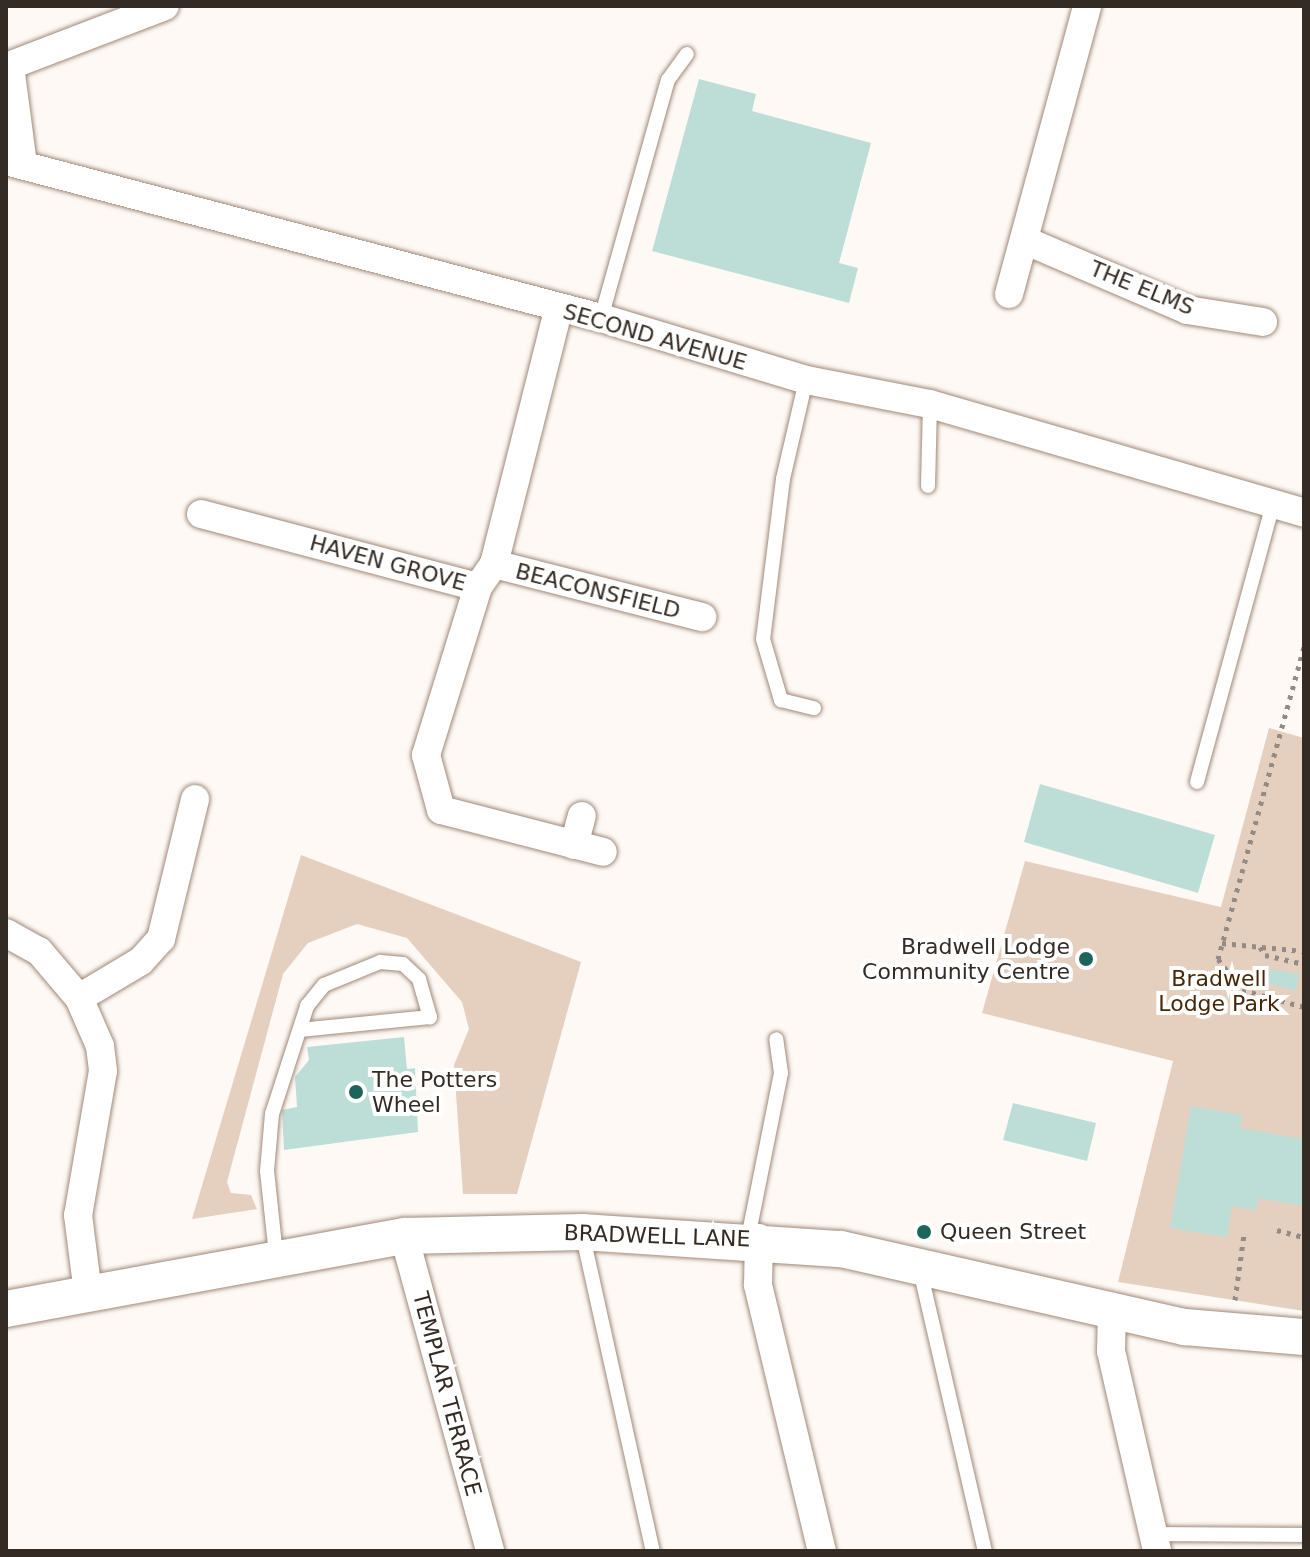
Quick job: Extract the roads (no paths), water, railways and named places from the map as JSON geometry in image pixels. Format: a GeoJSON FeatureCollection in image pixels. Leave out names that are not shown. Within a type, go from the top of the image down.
{"type":"FeatureCollection","features":[{"type":"Feature","properties":{"kind":"street"},"geometry":{"type":"LineString","coordinates":[[15,163],[8,66],[165,6]]}},
{"type":"Feature","properties":{"kind":"street"},"geometry":{"type":"LineString","coordinates":[[1009,294],[1087,6]]}},
{"type":"Feature","properties":{"kind":"street","name":"SECOND AVENUE"},"geometry":{"type":"LineString","coordinates":[[15,163],[601,318],[806,380],[930,404],[1304,513]]}},
{"type":"Feature","properties":{"kind":"street","name":"THE ELMS"},"geometry":{"type":"LineString","coordinates":[[1024,240],[1187,310],[1263,322]]}},
{"type":"Feature","properties":{"kind":"street","name":"HAVEN GROVE"},"geometry":{"type":"LineString","coordinates":[[201,514],[486,575],[559,308]]}},
{"type":"Feature","properties":{"kind":"street"},"geometry":{"type":"LineString","coordinates":[[486,575],[426,755],[441,810],[603,852]]}},
{"type":"Feature","properties":{"kind":"street","name":"BEACONSFIELD"},"geometry":{"type":"LineString","coordinates":[[486,575],[702,617]]}},
{"type":"Feature","properties":{"kind":"street"},"geometry":{"type":"LineString","coordinates":[[79,998],[141,961],[161,939],[195,799]]}},
{"type":"Feature","properties":{"kind":"street"},"geometry":{"type":"LineString","coordinates":[[574,845],[582,816]]}},
{"type":"Feature","properties":{"kind":"street"},"geometry":{"type":"LineString","coordinates":[[6,933],[39,951],[79,998],[103,1071],[78,1215],[88,1293]]}},
{"type":"Feature","properties":{"kind":"street","name":"BRADWELL LANE"},"geometry":{"type":"LineString","coordinates":[[6,1309],[276,1255],[404,1236],[582,1232],[754,1238],[918,1262],[1230,1334],[1304,1337]]}},
{"type":"Feature","properties":{"kind":"street","name":"TEMPLAR TERRACE"},"geometry":{"type":"LineString","coordinates":[[404,1236],[490,1551]]}},
{"type":"Feature","properties":{"kind":"street"},"geometry":{"type":"LineString","coordinates":[[754,1238],[758,1285],[822,1551]]}},
{"type":"Feature","properties":{"kind":"street"},"geometry":{"type":"LineString","coordinates":[[1112,1308],[1111,1351],[1155,1542]]}},
{"type":"Feature","properties":{"kind":"lane"},"geometry":{"type":"LineString","coordinates":[[601,318],[668,80],[687,54]]}},
{"type":"Feature","properties":{"kind":"lane"},"geometry":{"type":"LineString","coordinates":[[806,380],[778,505],[763,639],[781,700],[814,708]]}},
{"type":"Feature","properties":{"kind":"lane"},"geometry":{"type":"LineString","coordinates":[[928,486],[930,404]]}},
{"type":"Feature","properties":{"kind":"lane"},"geometry":{"type":"LineString","coordinates":[[1197,782],[1273,504]]}},
{"type":"Feature","properties":{"kind":"lane"},"geometry":{"type":"LineString","coordinates":[[276,1255],[267,1171],[272,1114],[300,1030],[324,985],[380,962],[403,964],[427,998],[430,1017],[300,1030]]}},
{"type":"Feature","properties":{"kind":"lane"},"geometry":{"type":"LineString","coordinates":[[754,1238],[777,1096],[776,1039]]}},
{"type":"Feature","properties":{"kind":"lane"},"geometry":{"type":"LineString","coordinates":[[582,1232],[653,1551]]}},
{"type":"Feature","properties":{"kind":"lane"},"geometry":{"type":"LineString","coordinates":[[918,1262],[985,1551]]}},
{"type":"Feature","properties":{"kind":"lane"},"geometry":{"type":"LineString","coordinates":[[1155,1542],[1304,1535]]}},
{"type":"Feature","properties":{"kind":"place","name":"Bradwell Lodge Community Centre"},"geometry":{"type":"Point","coordinates":[1086,959]}},
{"type":"Feature","properties":{"kind":"place","name":"The Potters Wheel"},"geometry":{"type":"Point","coordinates":[356,1092]}},
{"type":"Feature","properties":{"kind":"place","name":"Queen Street"},"geometry":{"type":"Point","coordinates":[924,1232]}},
{"type":"Feature","properties":{"kind":"park label","name":"Bradwell Lodge Park"},"geometry":{"type":"Point","coordinates":[1219,990]}}]}
